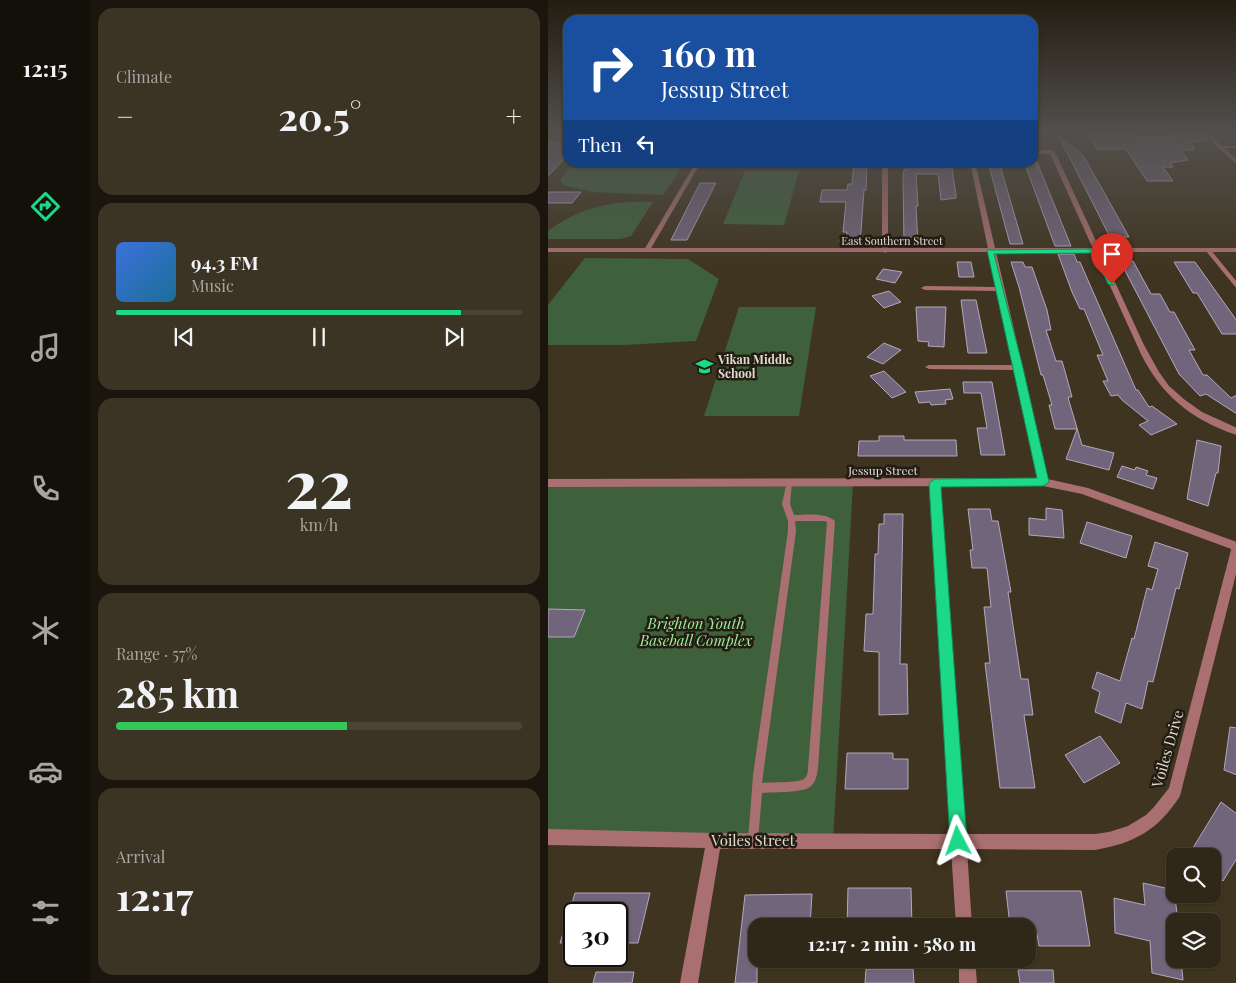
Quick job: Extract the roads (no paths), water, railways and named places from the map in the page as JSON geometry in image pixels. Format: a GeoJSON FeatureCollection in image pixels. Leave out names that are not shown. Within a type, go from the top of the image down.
{"type":"FeatureCollection","features":[{"type":"Feature","properties":{"kind":"street"},"geometry":{"type":"LineString","coordinates":[[647,250],[688,180]]}},
{"type":"Feature","properties":{"kind":"street"},"geometry":{"type":"LineString","coordinates":[[884,251],[885,180]]}},
{"type":"Feature","properties":{"kind":"street"},"geometry":{"type":"LineString","coordinates":[[976,180],[990,252],[1019,368],[1043,482]]}},
{"type":"Feature","properties":{"kind":"street"},"geometry":{"type":"LineString","coordinates":[[1064,180],[1096,251],[1157,376],[1174,396],[1186,405],[1236,432]]}},
{"type":"Feature","properties":{"kind":"street","name":"East Southern Street"},"geometry":{"type":"LineString","coordinates":[[548,250],[990,252],[1236,250]]}},
{"type":"Feature","properties":{"kind":"street"},"geometry":{"type":"LineString","coordinates":[[1208,250],[1236,287]]}},
{"type":"Feature","properties":{"kind":"street"},"geometry":{"type":"LineString","coordinates":[[925,288],[1000,289]]}},
{"type":"Feature","properties":{"kind":"street"},"geometry":{"type":"LineString","coordinates":[[929,367],[1019,368]]}},
{"type":"Feature","properties":{"kind":"street","name":"Jessup Street"},"geometry":{"type":"LineString","coordinates":[[548,483],[1043,482],[1084,491],[1236,546]]}},
{"type":"Feature","properties":{"kind":"street"},"geometry":{"type":"LineString","coordinates":[[935,483],[963,918]]}},
{"type":"Feature","properties":{"kind":"street","name":"Voiles Drive"},"geometry":{"type":"LineString","coordinates":[[958,841],[1095,842],[1124,836],[1138,830],[1156,816],[1175,791],[1236,546]]}},
{"type":"Feature","properties":{"kind":"street","name":"Voiles Street"},"geometry":{"type":"LineString","coordinates":[[548,837],[714,841],[958,841]]}},
{"type":"Feature","properties":{"kind":"street"},"geometry":{"type":"LineString","coordinates":[[689,983],[714,841]]}},
{"type":"Feature","properties":{"kind":"street"},"geometry":{"type":"LineString","coordinates":[[967,968],[968,983]]}},
{"type":"Feature","properties":{"kind":"lane"},"geometry":{"type":"LineString","coordinates":[[752,841],[757,788],[792,531],[791,518],[786,504],[789,483]]}},
{"type":"Feature","properties":{"kind":"lane"},"geometry":{"type":"LineString","coordinates":[[757,788],[798,786],[807,783],[812,776],[831,521],[826,518],[791,518]]}},
{"type":"Feature","properties":{"kind":"place","name":"Vikan Middle School"},"geometry":{"type":"Point","coordinates":[704,367]}},
{"type":"Feature","properties":{"kind":"park label","name":"Brighton Youth Baseball Complex"},"geometry":{"type":"Point","coordinates":[696,632]}}]}
